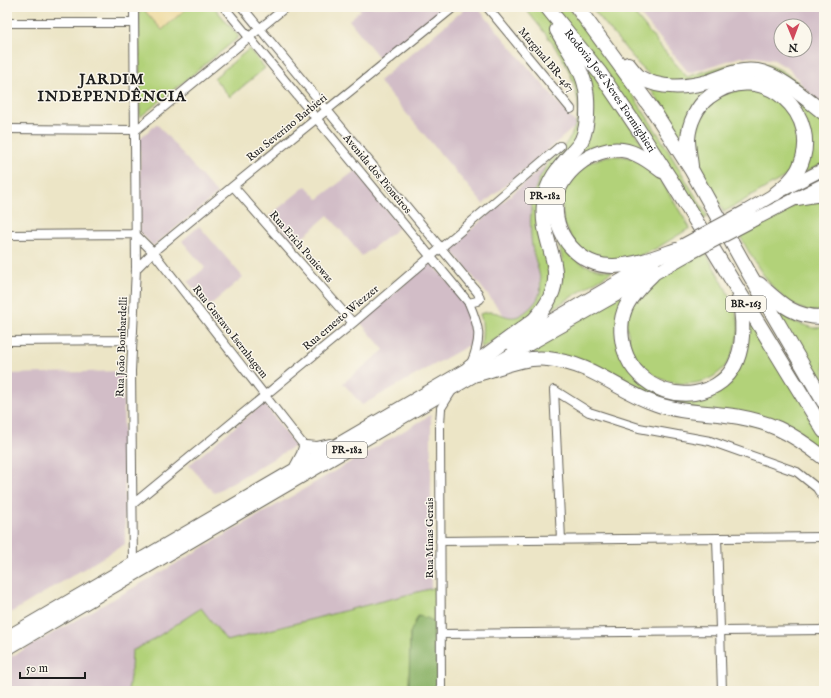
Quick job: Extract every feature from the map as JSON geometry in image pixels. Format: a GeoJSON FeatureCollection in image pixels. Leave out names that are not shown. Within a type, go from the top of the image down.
{"type":"FeatureCollection","features":[{"type":"Feature","properties":{"kind":"highway","name":"Rodovia José Neves Formighieri"},"geometry":{"type":"LineString","coordinates":[[546,7],[600,73],[669,177]]}},
{"type":"Feature","properties":{"kind":"highway","name":"PR-182"},"geometry":{"type":"LineString","coordinates":[[473,371],[534,320],[541,313],[552,296],[556,268],[547,236],[544,216],[545,194],[551,179],[562,163],[579,145],[584,135],[587,122],[588,104],[583,79],[546,7]]}},
{"type":"Feature","properties":{"kind":"highway","name":"Rodovia José Neves Formighieri"},"geometry":{"type":"LineString","coordinates":[[577,7],[654,113],[692,171]]}},
{"type":"Feature","properties":{"kind":"highway"},"geometry":{"type":"LineString","coordinates":[[577,7],[598,27],[640,78],[664,86],[684,86],[707,82],[735,72],[747,70],[757,71],[785,83],[824,113]]}},
{"type":"Feature","properties":{"kind":"highway"},"geometry":{"type":"LineString","coordinates":[[692,171],[689,134],[694,115],[703,101],[728,85],[745,82],[760,84],[784,97],[798,114],[804,133],[804,150],[798,169],[789,182],[775,194]]}},
{"type":"Feature","properties":{"kind":"highway"},"geometry":{"type":"LineString","coordinates":[[669,177],[648,161],[630,152],[623,150],[612,150],[603,152],[580,163],[569,173],[559,190],[556,201],[557,222],[566,242],[573,250],[594,263],[614,266],[642,262],[683,250]]}},
{"type":"Feature","properties":{"kind":"highway","name":"BR-163"},"geometry":{"type":"LineString","coordinates":[[692,171],[750,275],[824,402]]}},
{"type":"Feature","properties":{"kind":"highway","name":"BR-163"},"geometry":{"type":"LineString","coordinates":[[669,177],[824,431]]}},
{"type":"Feature","properties":{"kind":"highway"},"geometry":{"type":"LineString","coordinates":[[797,198],[815,195],[824,196]]}},
{"type":"Feature","properties":{"kind":"highway"},"geometry":{"type":"LineString","coordinates":[[652,275],[635,291],[629,299],[622,317],[622,340],[626,355],[632,367],[642,378],[651,385],[680,394],[703,391],[722,381],[730,372],[736,361],[742,338],[742,314],[734,283]]}},
{"type":"Feature","properties":{"kind":"highway"},"geometry":{"type":"LineString","coordinates":[[750,275],[788,309],[807,316],[824,318]]}},
{"type":"Feature","properties":{"kind":"highway"},"geometry":{"type":"LineString","coordinates":[[473,371],[531,359],[548,359],[570,362],[594,371],[642,399],[663,407],[741,417],[776,427],[796,437],[824,458]]}},
{"type":"Feature","properties":{"kind":"main road"},"geometry":{"type":"LineString","coordinates":[[748,217],[775,194],[824,169]]}},
{"type":"Feature","properties":{"kind":"main road"},"geometry":{"type":"LineString","coordinates":[[473,371],[683,250],[748,217],[797,198],[824,184]]}},
{"type":"Feature","properties":{"kind":"main road","name":"PR-182"},"geometry":{"type":"LineString","coordinates":[[7,637],[345,441],[652,275],[683,250]]}},
{"type":"Feature","properties":{"kind":"main road","name":"PR-182"},"geometry":{"type":"LineString","coordinates":[[7,649],[453,388],[473,371]]}},
{"type":"Feature","properties":{"kind":"main road"},"geometry":{"type":"LineString","coordinates":[[295,470],[305,447],[317,448],[345,441]]}},
{"type":"Feature","properties":{"kind":"street","name":"Rua João Bombardelli"},"geometry":{"type":"LineString","coordinates":[[133,564],[131,371],[136,270],[134,7]]}},
{"type":"Feature","properties":{"kind":"street","name":"Avenida dos Pioneiros"},"geometry":{"type":"LineString","coordinates":[[224,7],[469,302],[479,326],[478,348],[473,371]]}},
{"type":"Feature","properties":{"kind":"street"},"geometry":{"type":"LineString","coordinates":[[242,7],[480,296],[480,299],[477,301],[469,302]]}},
{"type":"Feature","properties":{"kind":"street"},"geometry":{"type":"LineString","coordinates":[[7,129],[136,130],[286,7]]}},
{"type":"Feature","properties":{"kind":"street","name":"Rua Severino Barbieri"},"geometry":{"type":"LineString","coordinates":[[136,270],[153,252],[454,7]]}},
{"type":"Feature","properties":{"kind":"street","name":"Marginal BR-467"},"geometry":{"type":"LineString","coordinates":[[488,7],[571,109]]}},
{"type":"Feature","properties":{"kind":"street"},"geometry":{"type":"LineString","coordinates":[[7,23],[134,23]]}},
{"type":"Feature","properties":{"kind":"street","name":"Rua ernesto Wiezzer"},"geometry":{"type":"LineString","coordinates":[[133,504],[432,257],[560,146]]}},
{"type":"Feature","properties":{"kind":"street"},"geometry":{"type":"LineString","coordinates":[[348,156],[358,148]]}},
{"type":"Feature","properties":{"kind":"street","name":"Rua Erich Poniewas"},"geometry":{"type":"LineString","coordinates":[[233,186],[353,323]]}},
{"type":"Feature","properties":{"kind":"street"},"geometry":{"type":"LineString","coordinates":[[387,203],[397,196]]}},
{"type":"Feature","properties":{"kind":"street"},"geometry":{"type":"LineString","coordinates":[[7,235],[135,234]]}},
{"type":"Feature","properties":{"kind":"street","name":"Rua Gustavo Isernhagem"},"geometry":{"type":"LineString","coordinates":[[135,234],[153,252],[305,447]]}},
{"type":"Feature","properties":{"kind":"street"},"geometry":{"type":"LineString","coordinates":[[7,341],[132,340]]}},
{"type":"Feature","properties":{"kind":"street","name":"Rua Minas Gerais"},"geometry":{"type":"LineString","coordinates":[[442,691],[440,425],[441,408],[453,388]]}},
{"type":"Feature","properties":{"kind":"street"},"geometry":{"type":"LineString","coordinates":[[561,540],[554,390],[589,412],[639,428],[710,441],[797,472],[817,488],[824,499]]}},
{"type":"Feature","properties":{"kind":"street"},"geometry":{"type":"LineString","coordinates":[[440,541],[824,537]]}},
{"type":"Feature","properties":{"kind":"street"},"geometry":{"type":"LineString","coordinates":[[717,538],[722,691]]}},
{"type":"Feature","properties":{"kind":"street"},"geometry":{"type":"LineString","coordinates":[[442,634],[824,630]]}},
{"type":"Feature","properties":{"kind":"shaded area"},"geometry":{"type":"Polygon","coordinates":[[[358,7],[446,7],[381,60],[349,20],[361,10],[358,7]]]}},
{"type":"Feature","properties":{"kind":"shaded area"},"geometry":{"type":"Polygon","coordinates":[[[467,7],[477,7],[577,125],[483,204],[379,81],[467,7]]]}},
{"type":"Feature","properties":{"kind":"shaded area"},"geometry":{"type":"Polygon","coordinates":[[[634,7],[824,7],[824,106],[806,90],[789,69],[774,60],[756,57],[740,57],[689,73],[634,7]]]}},
{"type":"Feature","properties":{"kind":"shaded area"},"geometry":{"type":"Polygon","coordinates":[[[157,124],[217,194],[153,246],[140,232],[140,138],[157,124]]]}},
{"type":"Feature","properties":{"kind":"shaded area"},"geometry":{"type":"Polygon","coordinates":[[[550,161],[541,177],[535,261],[541,276],[539,297],[533,306],[518,317],[510,318],[504,315],[450,248],[550,161]]]}},
{"type":"Feature","properties":{"kind":"shaded area"},"geometry":{"type":"Polygon","coordinates":[[[356,170],[400,227],[362,256],[328,215],[295,244],[269,216],[306,186],[318,199],[356,170]]]}},
{"type":"Feature","properties":{"kind":"shaded area"},"geometry":{"type":"Polygon","coordinates":[[[199,226],[243,277],[209,306],[188,282],[205,268],[182,241],[199,226]]]}},
{"type":"Feature","properties":{"kind":"shaded area"},"geometry":{"type":"Polygon","coordinates":[[[431,262],[466,303],[475,327],[473,343],[362,405],[343,383],[384,350],[360,322],[431,262]]]}},
{"type":"Feature","properties":{"kind":"shaded area"},"geometry":{"type":"Polygon","coordinates":[[[123,371],[125,544],[7,615],[7,374],[123,371]]]}},
{"type":"Feature","properties":{"kind":"shaded area"},"geometry":{"type":"Polygon","coordinates":[[[264,403],[295,446],[214,493],[189,465],[264,403]]]}},
{"type":"Feature","properties":{"kind":"shaded area"},"geometry":{"type":"Polygon","coordinates":[[[431,415],[431,589],[227,641],[151,641],[132,651],[128,691],[7,691],[7,659],[172,566],[431,415]]]}},
{"type":"Feature","properties":{"kind":"green space"},"geometry":{"type":"Polygon","coordinates":[[[139,7],[214,7],[239,37],[140,117],[139,7]]]}},
{"type":"Feature","properties":{"kind":"green space"},"geometry":{"type":"Polygon","coordinates":[[[524,7],[540,7],[559,33],[569,57],[585,107],[546,246],[550,288],[524,323],[481,348],[482,326],[480,314],[494,312],[506,316],[517,317],[532,306],[540,292],[540,277],[531,241],[531,208],[533,197],[539,180],[551,159],[571,136],[578,115],[578,104],[575,90],[571,76],[565,64],[550,40],[524,7]]]}},
{"type":"Feature","properties":{"kind":"green space"},"geometry":{"type":"Polygon","coordinates":[[[555,7],[568,7],[603,53],[660,137],[708,217],[703,219],[555,7]]]}},
{"type":"Feature","properties":{"kind":"green space"},"geometry":{"type":"Polygon","coordinates":[[[591,7],[629,7],[687,77],[736,63],[763,63],[777,68],[791,77],[806,90],[786,82],[671,83],[651,76],[640,66],[591,7]]]}},
{"type":"Feature","properties":{"kind":"green space"},"geometry":{"type":"Polygon","coordinates":[[[249,49],[265,68],[230,97],[214,78],[249,49]]]}},
{"type":"Feature","properties":{"kind":"green space"},"geometry":{"type":"Polygon","coordinates":[[[584,60],[651,156],[634,148],[623,145],[608,146],[581,157],[564,174],[558,184],[554,196],[553,208],[554,221],[561,243],[571,257],[576,260],[594,268],[613,271],[544,314],[556,297],[562,281],[563,272],[561,254],[549,216],[549,199],[551,191],[565,166],[587,140],[593,118],[594,106],[584,60]]]}},
{"type":"Feature","properties":{"kind":"green space"},"geometry":{"type":"Polygon","coordinates":[[[766,77],[824,120],[824,163],[798,176],[807,154],[778,87],[713,89],[684,143],[647,83],[766,77]]]}},
{"type":"Feature","properties":{"kind":"green space"},"geometry":{"type":"Polygon","coordinates":[[[744,89],[760,91],[785,104],[797,126],[798,156],[786,176],[724,212],[707,180],[696,154],[694,140],[695,133],[699,119],[712,101],[724,94],[744,89]]]}},
{"type":"Feature","properties":{"kind":"green space"},"geometry":{"type":"Polygon","coordinates":[[[607,156],[633,158],[656,172],[690,228],[657,248],[636,257],[616,261],[600,260],[576,246],[563,222],[562,198],[566,186],[588,163],[607,156]]]}},
{"type":"Feature","properties":{"kind":"green space"},"geometry":{"type":"Polygon","coordinates":[[[824,201],[824,312],[805,310],[784,298],[758,267],[739,234],[796,204],[824,201]]]}},
{"type":"Feature","properties":{"kind":"green space"},"geometry":{"type":"Polygon","coordinates":[[[705,251],[735,309],[738,326],[736,343],[726,365],[717,374],[706,380],[694,383],[681,384],[668,381],[655,376],[637,361],[630,343],[626,321],[634,300],[640,291],[657,278],[705,251]]]}},
{"type":"Feature","properties":{"kind":"green space"},"geometry":{"type":"Polygon","coordinates":[[[647,278],[620,316],[640,378],[702,392],[737,362],[740,300],[824,433],[824,458],[797,436],[683,409],[571,361],[483,372],[647,278]]]}},
{"type":"Feature","properties":{"kind":"green space"},"geometry":{"type":"Polygon","coordinates":[[[770,301],[791,321],[814,328],[824,327],[824,394],[770,301]]]}},
{"type":"Feature","properties":{"kind":"green space"},"geometry":{"type":"Polygon","coordinates":[[[441,586],[440,691],[410,633],[409,691],[128,691],[132,651],[151,641],[201,608],[227,641],[441,586]]]}},
{"type":"Feature","properties":{"kind":"green space"},"geometry":{"type":"Polygon","coordinates":[[[418,616],[435,622],[438,691],[409,691],[410,633],[418,616]]]}},
{"type":"Feature","properties":{"kind":"sand"},"geometry":{"type":"Polygon","coordinates":[[[150,7],[188,7],[162,30],[145,11],[150,7]]]}},
{"type":"Feature","properties":{"kind":"district","name":"JARDIM INDEPENDÊNCIA"},"geometry":{"type":"Point","coordinates":[112,88]}}]}
